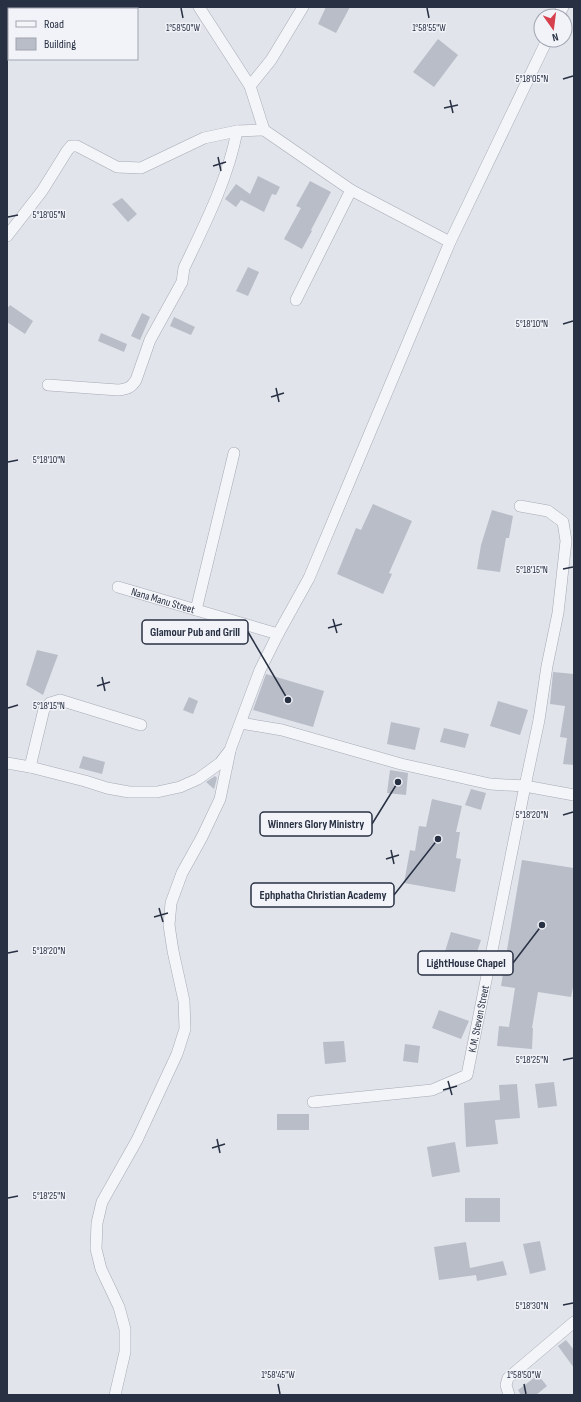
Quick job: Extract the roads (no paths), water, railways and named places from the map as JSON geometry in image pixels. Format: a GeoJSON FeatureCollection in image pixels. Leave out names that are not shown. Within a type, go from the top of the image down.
{"type":"FeatureCollection","features":[{"type":"Feature","properties":{"kind":"street"},"geometry":{"type":"LineString","coordinates":[[200,7],[250,86],[264,130]]}},
{"type":"Feature","properties":{"kind":"street"},"geometry":{"type":"LineString","coordinates":[[250,86],[271,60],[303,7]]}},
{"type":"Feature","properties":{"kind":"street"},"geometry":{"type":"LineString","coordinates":[[115,1395],[125,1352],[125,1329],[119,1307],[101,1269],[96,1249],[97,1223],[102,1202],[137,1140],[177,1054],[185,1029],[184,1000],[173,952],[169,924],[171,903],[182,873],[202,837],[220,799],[230,750],[260,670],[309,578],[450,242],[543,48]]}},
{"type":"Feature","properties":{"kind":"street"},"geometry":{"type":"LineString","coordinates":[[7,236],[42,191],[71,146],[77,146],[117,167],[141,168],[204,138],[237,131],[264,130],[351,190],[450,242]]}},
{"type":"Feature","properties":{"kind":"street"},"geometry":{"type":"LineString","coordinates":[[48,385],[118,390],[130,388],[136,380],[150,340],[182,282],[184,268],[227,174],[237,131]]}},
{"type":"Feature","properties":{"kind":"street"},"geometry":{"type":"LineString","coordinates":[[296,300],[351,190]]}},
{"type":"Feature","properties":{"kind":"street"},"geometry":{"type":"LineString","coordinates":[[196,610],[234,453]]}},
{"type":"Feature","properties":{"kind":"street"},"geometry":{"type":"LineString","coordinates":[[520,506],[548,511],[563,522],[569,561],[547,666],[539,720],[525,786]]}},
{"type":"Feature","properties":{"kind":"street","name":"Nana Manu Street"},"geometry":{"type":"LineString","coordinates":[[118,588],[278,634]]}},
{"type":"Feature","properties":{"kind":"street"},"geometry":{"type":"LineString","coordinates":[[30,767],[44,709],[50,703],[60,700],[141,725]]}},
{"type":"Feature","properties":{"kind":"street"},"geometry":{"type":"LineString","coordinates":[[241,723],[282,730],[401,764],[490,784],[525,786],[574,795]]}},
{"type":"Feature","properties":{"kind":"street"},"geometry":{"type":"LineString","coordinates":[[7,763],[30,767],[107,788],[129,792],[157,792],[180,787],[198,779],[220,763],[230,750]]}},
{"type":"Feature","properties":{"kind":"street","name":"K.M. Steven Street"},"geometry":{"type":"LineString","coordinates":[[313,1102],[432,1090],[467,1075],[525,786]]}},
{"type":"Feature","properties":{"kind":"street"},"geometry":{"type":"LineString","coordinates":[[509,1395],[506,1385],[508,1378],[574,1322]]}},
{"type":"Feature","properties":{"kind":"place","name":"Glamour Pub and Grill"},"geometry":{"type":"Point","coordinates":[288,700]}},
{"type":"Feature","properties":{"kind":"place","name":"Winners Glory Ministry"},"geometry":{"type":"Point","coordinates":[398,782]}},
{"type":"Feature","properties":{"kind":"place","name":"Ephphatha Christian Academy"},"geometry":{"type":"Point","coordinates":[438,839]}},
{"type":"Feature","properties":{"kind":"place","name":"LightHouse Chapel"},"geometry":{"type":"Point","coordinates":[542,925]}}]}
